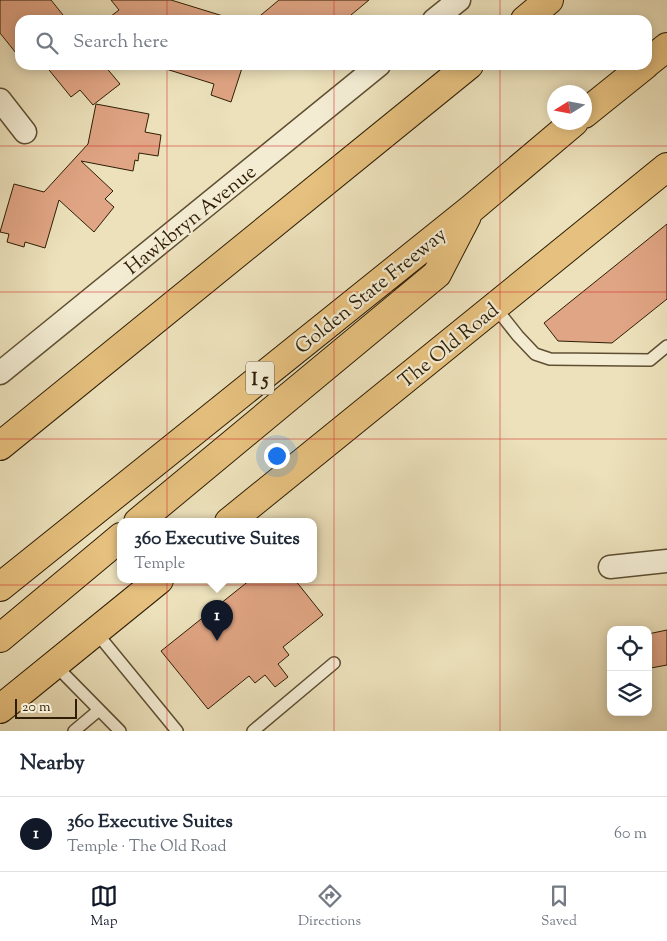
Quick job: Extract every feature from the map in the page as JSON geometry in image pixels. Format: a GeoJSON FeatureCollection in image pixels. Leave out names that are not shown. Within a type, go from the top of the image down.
{"type":"FeatureCollection","features":[{"type":"Feature","properties":{"kind":"main road"},"geometry":{"type":"LineString","coordinates":[[530,15],[549,0]]}},
{"type":"Feature","properties":{"kind":"main road"},"geometry":{"type":"LineString","coordinates":[[652,59],[667,47]]}},
{"type":"Feature","properties":{"kind":"main road"},"geometry":{"type":"LineString","coordinates":[[0,446],[463,70]]}},
{"type":"Feature","properties":{"kind":"main road"},"geometry":{"type":"LineString","coordinates":[[592,108],[639,70]]}},
{"type":"Feature","properties":{"kind":"main road","name":"Golden State Freeway"},"geometry":{"type":"LineString","coordinates":[[0,587],[471,208],[564,130]]}},
{"type":"Feature","properties":{"kind":"main road","name":"The Old Road"},"geometry":{"type":"LineString","coordinates":[[234,518],[667,167]]}},
{"type":"Feature","properties":{"kind":"main road"},"geometry":{"type":"LineString","coordinates":[[143,518],[438,274],[471,208]]}},
{"type":"Feature","properties":{"kind":"main road"},"geometry":{"type":"LineString","coordinates":[[0,638],[117,540]]}},
{"type":"Feature","properties":{"kind":"main road"},"geometry":{"type":"LineString","coordinates":[[0,709],[154,583]]}},
{"type":"Feature","properties":{"kind":"street"},"geometry":{"type":"LineString","coordinates":[[440,15],[459,0]]}},
{"type":"Feature","properties":{"kind":"street","name":"Hawkbryn Avenue"},"geometry":{"type":"LineString","coordinates":[[0,373],[373,70]]}},
{"type":"Feature","properties":{"kind":"street"},"geometry":{"type":"LineString","coordinates":[[0,100],[25,132]]}},
{"type":"Feature","properties":{"kind":"street"},"geometry":{"type":"LineString","coordinates":[[610,567],[667,561]]}},
{"type":"Feature","properties":{"kind":"lane"},"geometry":{"type":"LineString","coordinates":[[495,307],[535,354],[550,359],[650,360],[667,346]]}},
{"type":"Feature","properties":{"kind":"lane"},"geometry":{"type":"LineString","coordinates":[[95,631],[177,731]]}},
{"type":"Feature","properties":{"kind":"lane"},"geometry":{"type":"LineString","coordinates":[[253,731],[334,663]]}},
{"type":"Feature","properties":{"kind":"lane"},"geometry":{"type":"LineString","coordinates":[[54,665],[120,731]]}},
{"type":"Feature","properties":{"kind":"lane"},"geometry":{"type":"LineString","coordinates":[[74,731],[99,710]]}},
{"type":"Feature","properties":{"kind":"building"},"geometry":{"type":"Polygon","coordinates":[[[0,0],[51,0],[63,15],[15,15],[15,52],[0,33],[0,0]]]}},
{"type":"Feature","properties":{"kind":"building"},"geometry":{"type":"Polygon","coordinates":[[[111,0],[171,0],[220,15],[112,15],[119,10],[111,0]]]}},
{"type":"Feature","properties":{"kind":"building"},"geometry":{"type":"Polygon","coordinates":[[[279,0],[369,0],[351,15],[261,15],[279,0]]]}},
{"type":"Feature","properties":{"kind":"building"},"geometry":{"type":"Polygon","coordinates":[[[49,70],[108,70],[120,84],[93,105],[80,90],[71,97],[49,70]]]}},
{"type":"Feature","properties":{"kind":"building"},"geometry":{"type":"Polygon","coordinates":[[[169,70],[241,70],[231,102],[211,95],[214,84],[169,70]]]}},
{"type":"Feature","properties":{"kind":"building"},"geometry":{"type":"Polygon","coordinates":[[[96,104],[149,114],[145,132],[161,135],[158,156],[139,153],[138,161],[135,160],[133,171],[81,161],[113,191],[105,199],[114,207],[94,232],[59,200],[45,248],[25,242],[24,247],[7,242],[9,234],[0,232],[14,184],[44,192],[88,144],[96,104]]]}},
{"type":"Feature","properties":{"kind":"building"},"geometry":{"type":"Polygon","coordinates":[[[667,224],[667,299],[612,343],[558,341],[544,323],[667,224]]]}},
{"type":"Feature","properties":{"kind":"building"},"geometry":{"type":"Polygon","coordinates":[[[246,583],[297,583],[323,615],[283,647],[289,655],[278,664],[288,677],[275,687],[265,675],[255,683],[249,676],[208,709],[161,651],[246,583]]]}},
{"type":"Feature","properties":{"kind":"building"},"geometry":{"type":"Polygon","coordinates":[[[667,630],[667,665],[652,668],[652,633],[667,630]]]}},
{"type":"Feature","properties":{"kind":"place","name":"360 Executive Suites"},"geometry":{"type":"Point","coordinates":[217,641]}}]}
